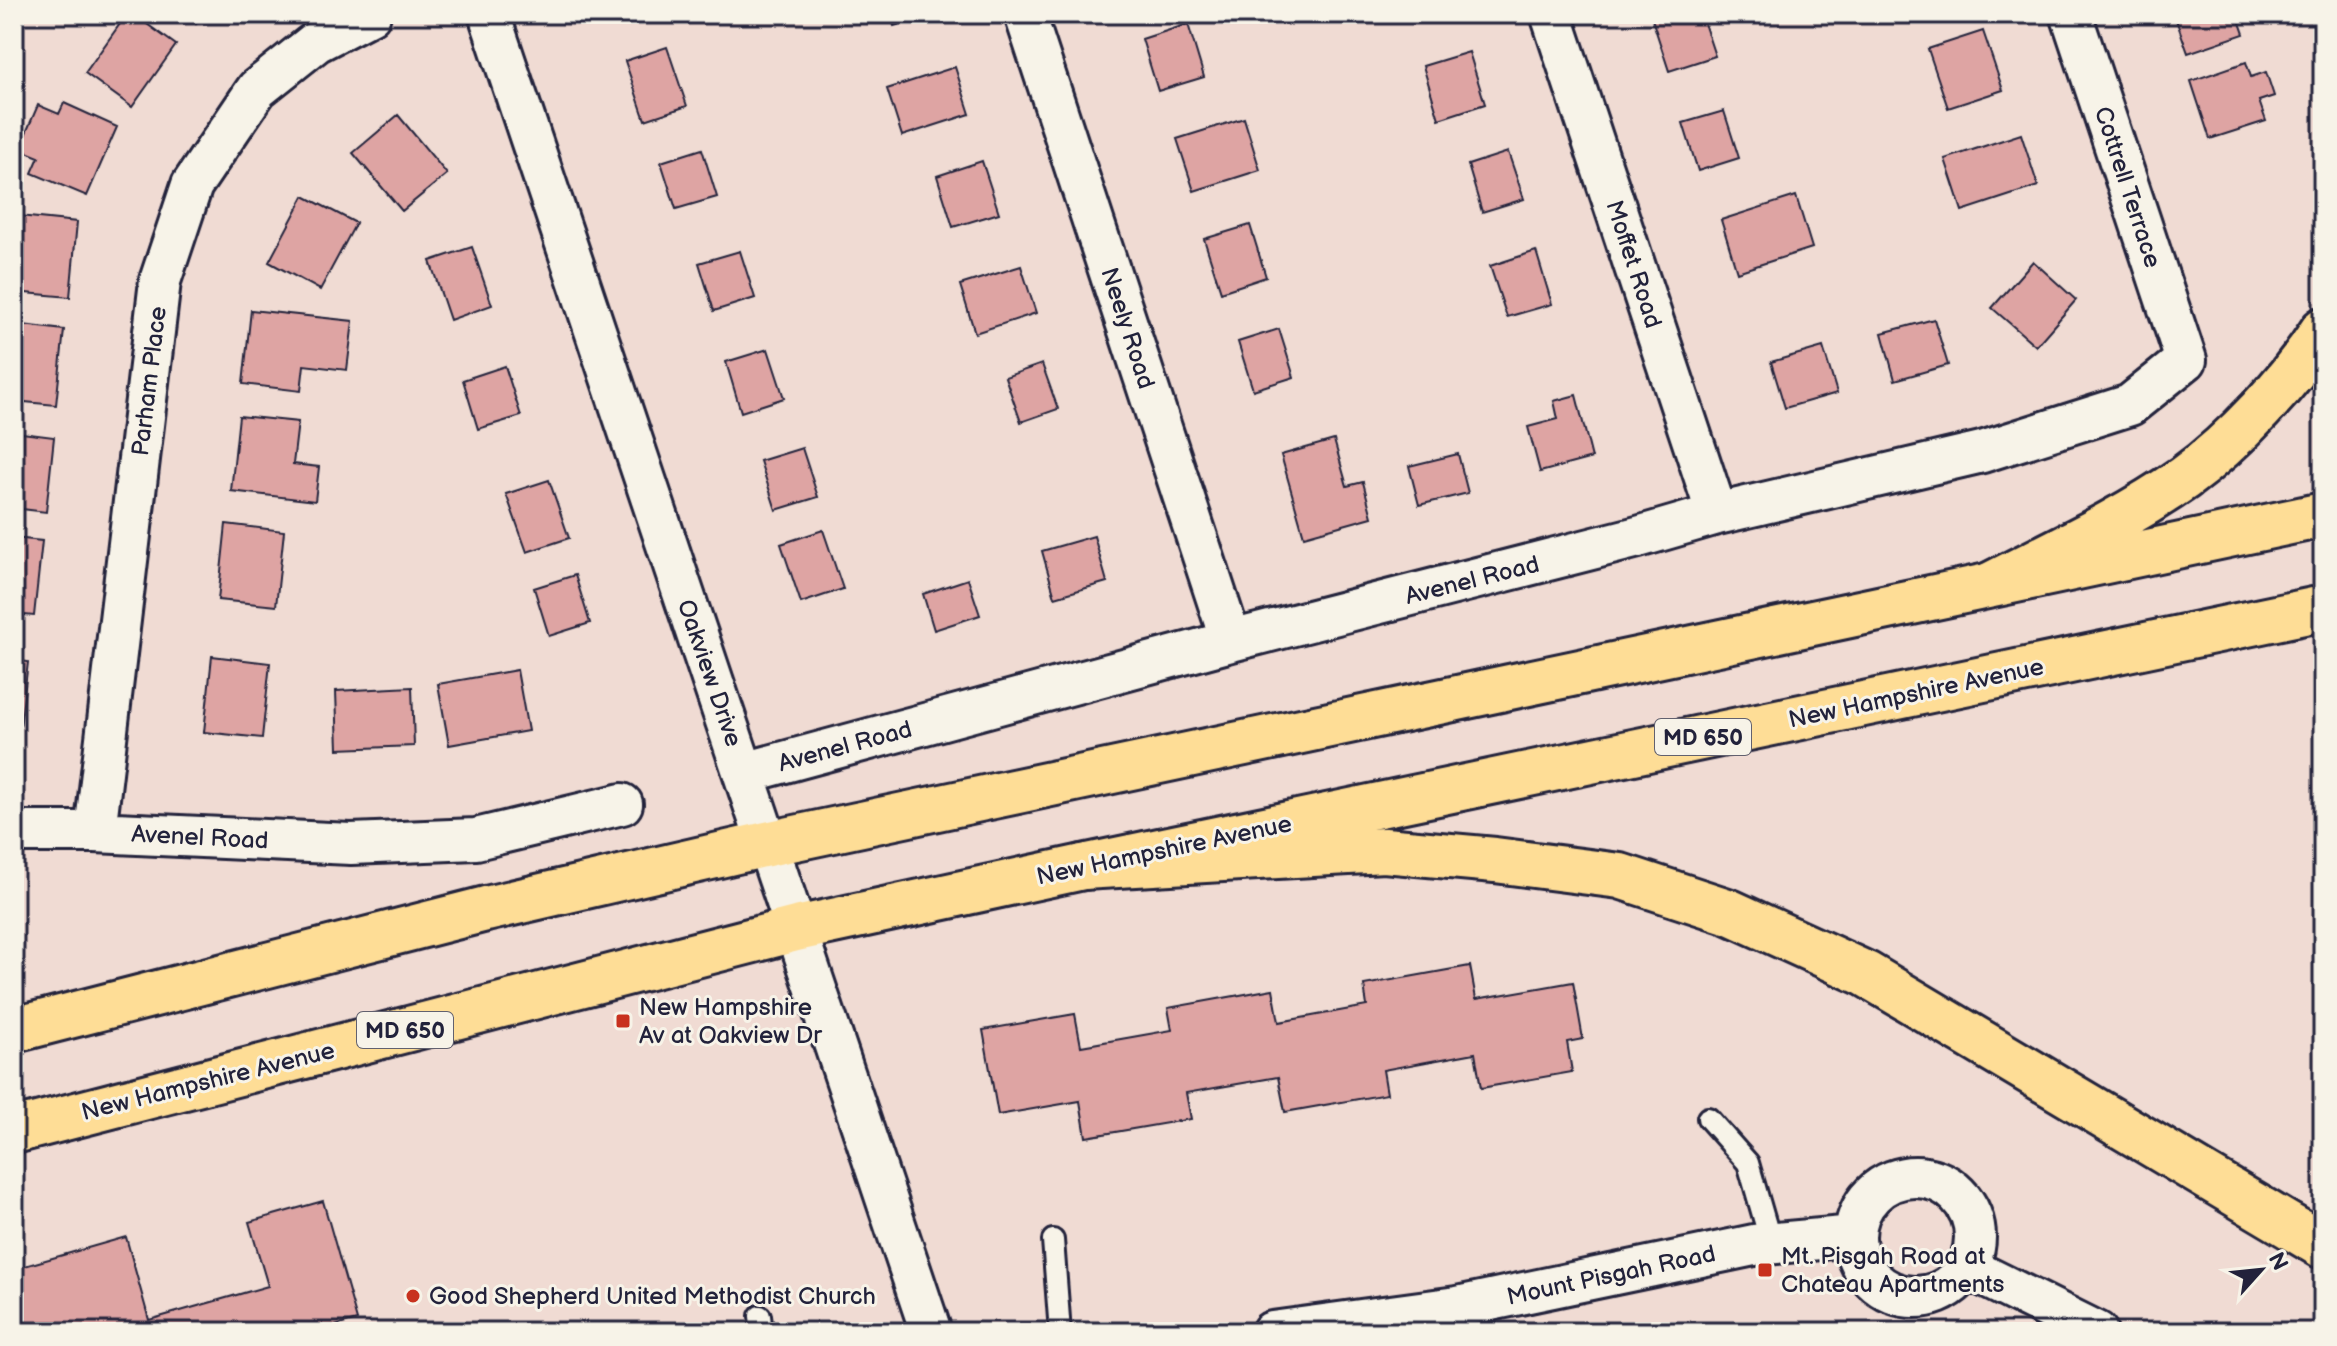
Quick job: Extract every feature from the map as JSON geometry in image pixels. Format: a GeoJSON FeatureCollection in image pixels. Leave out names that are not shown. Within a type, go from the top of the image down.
{"type":"FeatureCollection","features":[{"type":"Feature","properties":{"kind":"main road"},"geometry":{"type":"LineString","coordinates":[[1990,585],[2110,524],[2185,477],[2238,431],[2303,362],[2323,330]]}},
{"type":"Feature","properties":{"kind":"main road"},"geometry":{"type":"LineString","coordinates":[[14,1030],[486,909],[767,844],[2323,515]]}},
{"type":"Feature","properties":{"kind":"main road","name":"New Hampshire Avenue"},"geometry":{"type":"LineString","coordinates":[[14,1131],[796,929],[2323,608]]}},
{"type":"Feature","properties":{"kind":"main road"},"geometry":{"type":"LineString","coordinates":[[1083,867],[1384,850],[1620,876],[1730,912],[1866,974],[2323,1246]]}},
{"type":"Feature","properties":{"kind":"street","name":"Parham Place"},"geometry":{"type":"LineString","coordinates":[[95,832],[160,281],[187,199],[192,185],[257,89],[316,42],[370,14]]}},
{"type":"Feature","properties":{"kind":"street","name":"Oakview Drive"},"geometry":{"type":"LineString","coordinates":[[489,14],[931,1332]]}},
{"type":"Feature","properties":{"kind":"street","name":"Neely Road"},"geometry":{"type":"LineString","coordinates":[[1025,14],[1231,641]]}},
{"type":"Feature","properties":{"kind":"street","name":"Moffet Road"},"geometry":{"type":"LineString","coordinates":[[1551,14],[1717,514]]}},
{"type":"Feature","properties":{"kind":"street","name":"Cottrell Terrace"},"geometry":{"type":"LineString","coordinates":[[2071,14],[2186,360]]}},
{"type":"Feature","properties":{"kind":"street","name":"Avenel Road"},"geometry":{"type":"LineString","coordinates":[[744,773],[1717,514],[1982,452],[2130,405],[2186,360]]}},
{"type":"Feature","properties":{"kind":"street","name":"Avenel Road"},"geometry":{"type":"LineString","coordinates":[[14,832],[95,832],[351,844],[476,839],[622,804]]}},
{"type":"Feature","properties":{"kind":"street"},"geometry":{"type":"LineString","coordinates":[[1899,1178],[1929,1178],[1950,1187],[1966,1203],[1974,1224],[1976,1247],[1968,1268],[1953,1285],[1933,1295],[1910,1298],[1889,1292],[1871,1278],[1859,1258],[1855,1236],[1859,1216],[1869,1198],[1885,1184],[1899,1178]]}},
{"type":"Feature","properties":{"kind":"street","name":"Mount Pisgah Road"},"geometry":{"type":"LineString","coordinates":[[1272,1332],[1457,1307],[1771,1243],[1855,1236]]}},
{"type":"Feature","properties":{"kind":"street"},"geometry":{"type":"LineString","coordinates":[[1968,1268],[2097,1332]]}},
{"type":"Feature","properties":{"kind":"lane"},"geometry":{"type":"LineString","coordinates":[[1708,1118],[1748,1163],[1771,1243]]}},
{"type":"Feature","properties":{"kind":"lane"},"geometry":{"type":"LineString","coordinates":[[1053,1240],[1060,1332]]}},
{"type":"Feature","properties":{"kind":"building"},"geometry":{"type":"Polygon","coordinates":[[[127,14],[133,14],[176,45],[132,107],[85,73],[127,14]]]}},
{"type":"Feature","properties":{"kind":"building"},"geometry":{"type":"Polygon","coordinates":[[[188,14],[207,14],[196,24],[188,14]]]}},
{"type":"Feature","properties":{"kind":"building"},"geometry":{"type":"Polygon","coordinates":[[[890,14],[933,14],[894,26],[890,14]]]}},
{"type":"Feature","properties":{"kind":"building"},"geometry":{"type":"Polygon","coordinates":[[[1667,14],[1701,14],[1715,56],[1669,71],[1652,19],[1667,14]]]}},
{"type":"Feature","properties":{"kind":"building"},"geometry":{"type":"Polygon","coordinates":[[[2174,14],[2237,14],[2244,34],[2188,53],[2174,14]]]}},
{"type":"Feature","properties":{"kind":"building"},"geometry":{"type":"Polygon","coordinates":[[[1188,24],[1204,77],[1158,91],[1142,39],[1188,24]]]}},
{"type":"Feature","properties":{"kind":"building"},"geometry":{"type":"Polygon","coordinates":[[[1983,31],[2003,90],[1948,108],[1928,49],[1983,31]]]}},
{"type":"Feature","properties":{"kind":"building"},"geometry":{"type":"Polygon","coordinates":[[[667,47],[687,106],[645,120],[625,61],[667,47]]]}},
{"type":"Feature","properties":{"kind":"building"},"geometry":{"type":"Polygon","coordinates":[[[1469,52],[1485,104],[1439,119],[1423,66],[1469,52]]]}},
{"type":"Feature","properties":{"kind":"building"},"geometry":{"type":"Polygon","coordinates":[[[2246,62],[2251,77],[2266,72],[2274,96],[2259,101],[2266,121],[2210,139],[2191,81],[2246,62]]]}},
{"type":"Feature","properties":{"kind":"building"},"geometry":{"type":"Polygon","coordinates":[[[955,67],[970,114],[902,136],[887,89],[955,67]]]}},
{"type":"Feature","properties":{"kind":"building"},"geometry":{"type":"Polygon","coordinates":[[[64,103],[117,127],[87,196],[32,173],[39,157],[19,149],[38,105],[59,114],[64,103]]]}},
{"type":"Feature","properties":{"kind":"building"},"geometry":{"type":"Polygon","coordinates":[[[1724,111],[1739,158],[1698,171],[1683,123],[1724,111]]]}},
{"type":"Feature","properties":{"kind":"building"},"geometry":{"type":"Polygon","coordinates":[[[398,115],[447,174],[402,211],[353,153],[398,115]]]}},
{"type":"Feature","properties":{"kind":"building"},"geometry":{"type":"Polygon","coordinates":[[[1244,118],[1260,170],[1194,191],[1177,139],[1244,118]]]}},
{"type":"Feature","properties":{"kind":"building"},"geometry":{"type":"Polygon","coordinates":[[[2021,134],[2038,186],[1962,211],[1945,159],[2021,134]]]}},
{"type":"Feature","properties":{"kind":"building"},"geometry":{"type":"Polygon","coordinates":[[[702,149],[717,197],[676,209],[661,162],[702,149]]]}},
{"type":"Feature","properties":{"kind":"building"},"geometry":{"type":"Polygon","coordinates":[[[1508,152],[1524,199],[1482,212],[1468,165],[1508,152]]]}},
{"type":"Feature","properties":{"kind":"building"},"geometry":{"type":"Polygon","coordinates":[[[982,161],[999,213],[953,227],[937,176],[982,161]]]}},
{"type":"Feature","properties":{"kind":"building"},"geometry":{"type":"Polygon","coordinates":[[[304,196],[356,223],[320,290],[269,262],[304,196]]]}},
{"type":"Feature","properties":{"kind":"building"},"geometry":{"type":"Polygon","coordinates":[[[1796,196],[1812,248],[1737,272],[1721,220],[1796,196]]]}},
{"type":"Feature","properties":{"kind":"building"},"geometry":{"type":"Polygon","coordinates":[[[19,216],[77,222],[70,297],[14,292],[19,216]]]}},
{"type":"Feature","properties":{"kind":"building"},"geometry":{"type":"Polygon","coordinates":[[[1250,225],[1266,277],[1221,292],[1204,239],[1250,225]]]}},
{"type":"Feature","properties":{"kind":"building"},"geometry":{"type":"Polygon","coordinates":[[[472,247],[492,305],[450,320],[430,261],[472,247]]]}},
{"type":"Feature","properties":{"kind":"building"},"geometry":{"type":"Polygon","coordinates":[[[740,251],[755,298],[714,311],[699,263],[740,251]]]}},
{"type":"Feature","properties":{"kind":"building"},"geometry":{"type":"Polygon","coordinates":[[[1536,251],[1552,304],[1507,317],[1490,266],[1536,251]]]}},
{"type":"Feature","properties":{"kind":"building"},"geometry":{"type":"Polygon","coordinates":[[[2033,261],[2076,300],[2036,346],[1992,308],[2033,261]]]}},
{"type":"Feature","properties":{"kind":"building"},"geometry":{"type":"Polygon","coordinates":[[[1021,266],[1036,313],[975,333],[960,285],[1021,266]]]}},
{"type":"Feature","properties":{"kind":"building"},"geometry":{"type":"Polygon","coordinates":[[[251,310],[353,321],[347,370],[304,365],[301,391],[243,384],[251,310]]]}},
{"type":"Feature","properties":{"kind":"building"},"geometry":{"type":"Polygon","coordinates":[[[1934,319],[1948,365],[1895,380],[1882,333],[1934,319]]]}},
{"type":"Feature","properties":{"kind":"building"},"geometry":{"type":"Polygon","coordinates":[[[14,324],[64,330],[56,405],[14,401],[14,324]]]}},
{"type":"Feature","properties":{"kind":"building"},"geometry":{"type":"Polygon","coordinates":[[[1279,329],[1294,377],[1253,390],[1238,342],[1279,329]]]}},
{"type":"Feature","properties":{"kind":"building"},"geometry":{"type":"Polygon","coordinates":[[[1823,347],[1837,393],[1785,408],[1771,362],[1823,347]]]}},
{"type":"Feature","properties":{"kind":"building"},"geometry":{"type":"Polygon","coordinates":[[[768,349],[784,398],[741,412],[726,362],[768,349]]]}},
{"type":"Feature","properties":{"kind":"building"},"geometry":{"type":"Polygon","coordinates":[[[1042,364],[1058,409],[1021,422],[1005,377],[1042,364]]]}},
{"type":"Feature","properties":{"kind":"building"},"geometry":{"type":"Polygon","coordinates":[[[505,366],[521,416],[478,429],[463,380],[505,366]]]}},
{"type":"Feature","properties":{"kind":"building"},"geometry":{"type":"Polygon","coordinates":[[[1576,395],[1592,458],[1540,472],[1528,427],[1558,419],[1554,401],[1576,395]]]}},
{"type":"Feature","properties":{"kind":"building"},"geometry":{"type":"Polygon","coordinates":[[[239,416],[298,422],[293,464],[319,467],[315,501],[231,491],[239,416]]]}},
{"type":"Feature","properties":{"kind":"building"},"geometry":{"type":"Polygon","coordinates":[[[14,432],[54,437],[46,512],[14,508],[14,432]]]}},
{"type":"Feature","properties":{"kind":"building"},"geometry":{"type":"Polygon","coordinates":[[[1334,440],[1347,486],[1363,482],[1372,517],[1304,536],[1281,455],[1334,440]]]}},
{"type":"Feature","properties":{"kind":"building"},"geometry":{"type":"Polygon","coordinates":[[[802,448],[818,497],[776,510],[760,461],[802,448]]]}},
{"type":"Feature","properties":{"kind":"building"},"geometry":{"type":"Polygon","coordinates":[[[1458,454],[1468,493],[1419,505],[1409,466],[1458,454]]]}},
{"type":"Feature","properties":{"kind":"building"},"geometry":{"type":"Polygon","coordinates":[[[549,480],[569,538],[527,552],[506,494],[549,480]]]}},
{"type":"Feature","properties":{"kind":"building"},"geometry":{"type":"Polygon","coordinates":[[[226,524],[284,531],[276,606],[218,600],[226,524]]]}},
{"type":"Feature","properties":{"kind":"building"},"geometry":{"type":"Polygon","coordinates":[[[823,530],[843,589],[801,603],[781,544],[823,530]]]}},
{"type":"Feature","properties":{"kind":"building"},"geometry":{"type":"Polygon","coordinates":[[[1094,536],[1107,582],[1055,597],[1042,551],[1094,536]]]}},
{"type":"Feature","properties":{"kind":"building"},"geometry":{"type":"Polygon","coordinates":[[[14,538],[42,541],[34,616],[14,614],[14,538]]]}},
{"type":"Feature","properties":{"kind":"building"},"geometry":{"type":"Polygon","coordinates":[[[575,575],[590,623],[549,636],[534,588],[575,575]]]}},
{"type":"Feature","properties":{"kind":"building"},"geometry":{"type":"Polygon","coordinates":[[[968,579],[980,615],[934,630],[923,594],[968,579]]]}},
{"type":"Feature","properties":{"kind":"building"},"geometry":{"type":"Polygon","coordinates":[[[212,656],[270,663],[262,738],[204,732],[212,656]]]}},
{"type":"Feature","properties":{"kind":"building"},"geometry":{"type":"Polygon","coordinates":[[[14,660],[28,662],[19,737],[14,736],[14,660]]]}},
{"type":"Feature","properties":{"kind":"building"},"geometry":{"type":"Polygon","coordinates":[[[517,670],[528,731],[449,745],[438,684],[517,670]]]}},
{"type":"Feature","properties":{"kind":"building"},"geometry":{"type":"Polygon","coordinates":[[[412,687],[414,746],[338,749],[336,691],[412,687]]]}},
{"type":"Feature","properties":{"kind":"building"},"geometry":{"type":"Polygon","coordinates":[[[1470,966],[1476,999],[1573,982],[1583,1039],[1567,1042],[1572,1072],[1481,1088],[1475,1053],[1383,1070],[1387,1094],[1285,1112],[1278,1077],[1186,1093],[1191,1119],[1086,1137],[1080,1101],[998,1115],[983,1030],[1075,1014],[1081,1046],[1172,1030],[1168,1008],[1273,989],[1279,1022],[1367,1006],[1364,985],[1470,966]]]}},
{"type":"Feature","properties":{"kind":"building"},"geometry":{"type":"Polygon","coordinates":[[[323,1201],[357,1320],[313,1332],[14,1332],[14,1269],[126,1237],[149,1320],[268,1286],[249,1222],[323,1201]]]}},
{"type":"Feature","properties":{"kind":"place","name":"New Hampshire Av at Oakview Dr"},"geometry":{"type":"Point","coordinates":[623,1021]}},
{"type":"Feature","properties":{"kind":"place","name":"Mt. Pisgah Road at Chateau Apartments"},"geometry":{"type":"Point","coordinates":[1765,1270]}},
{"type":"Feature","properties":{"kind":"place","name":"Good Shepherd United Methodist Church"},"geometry":{"type":"Point","coordinates":[413,1296]}}]}
